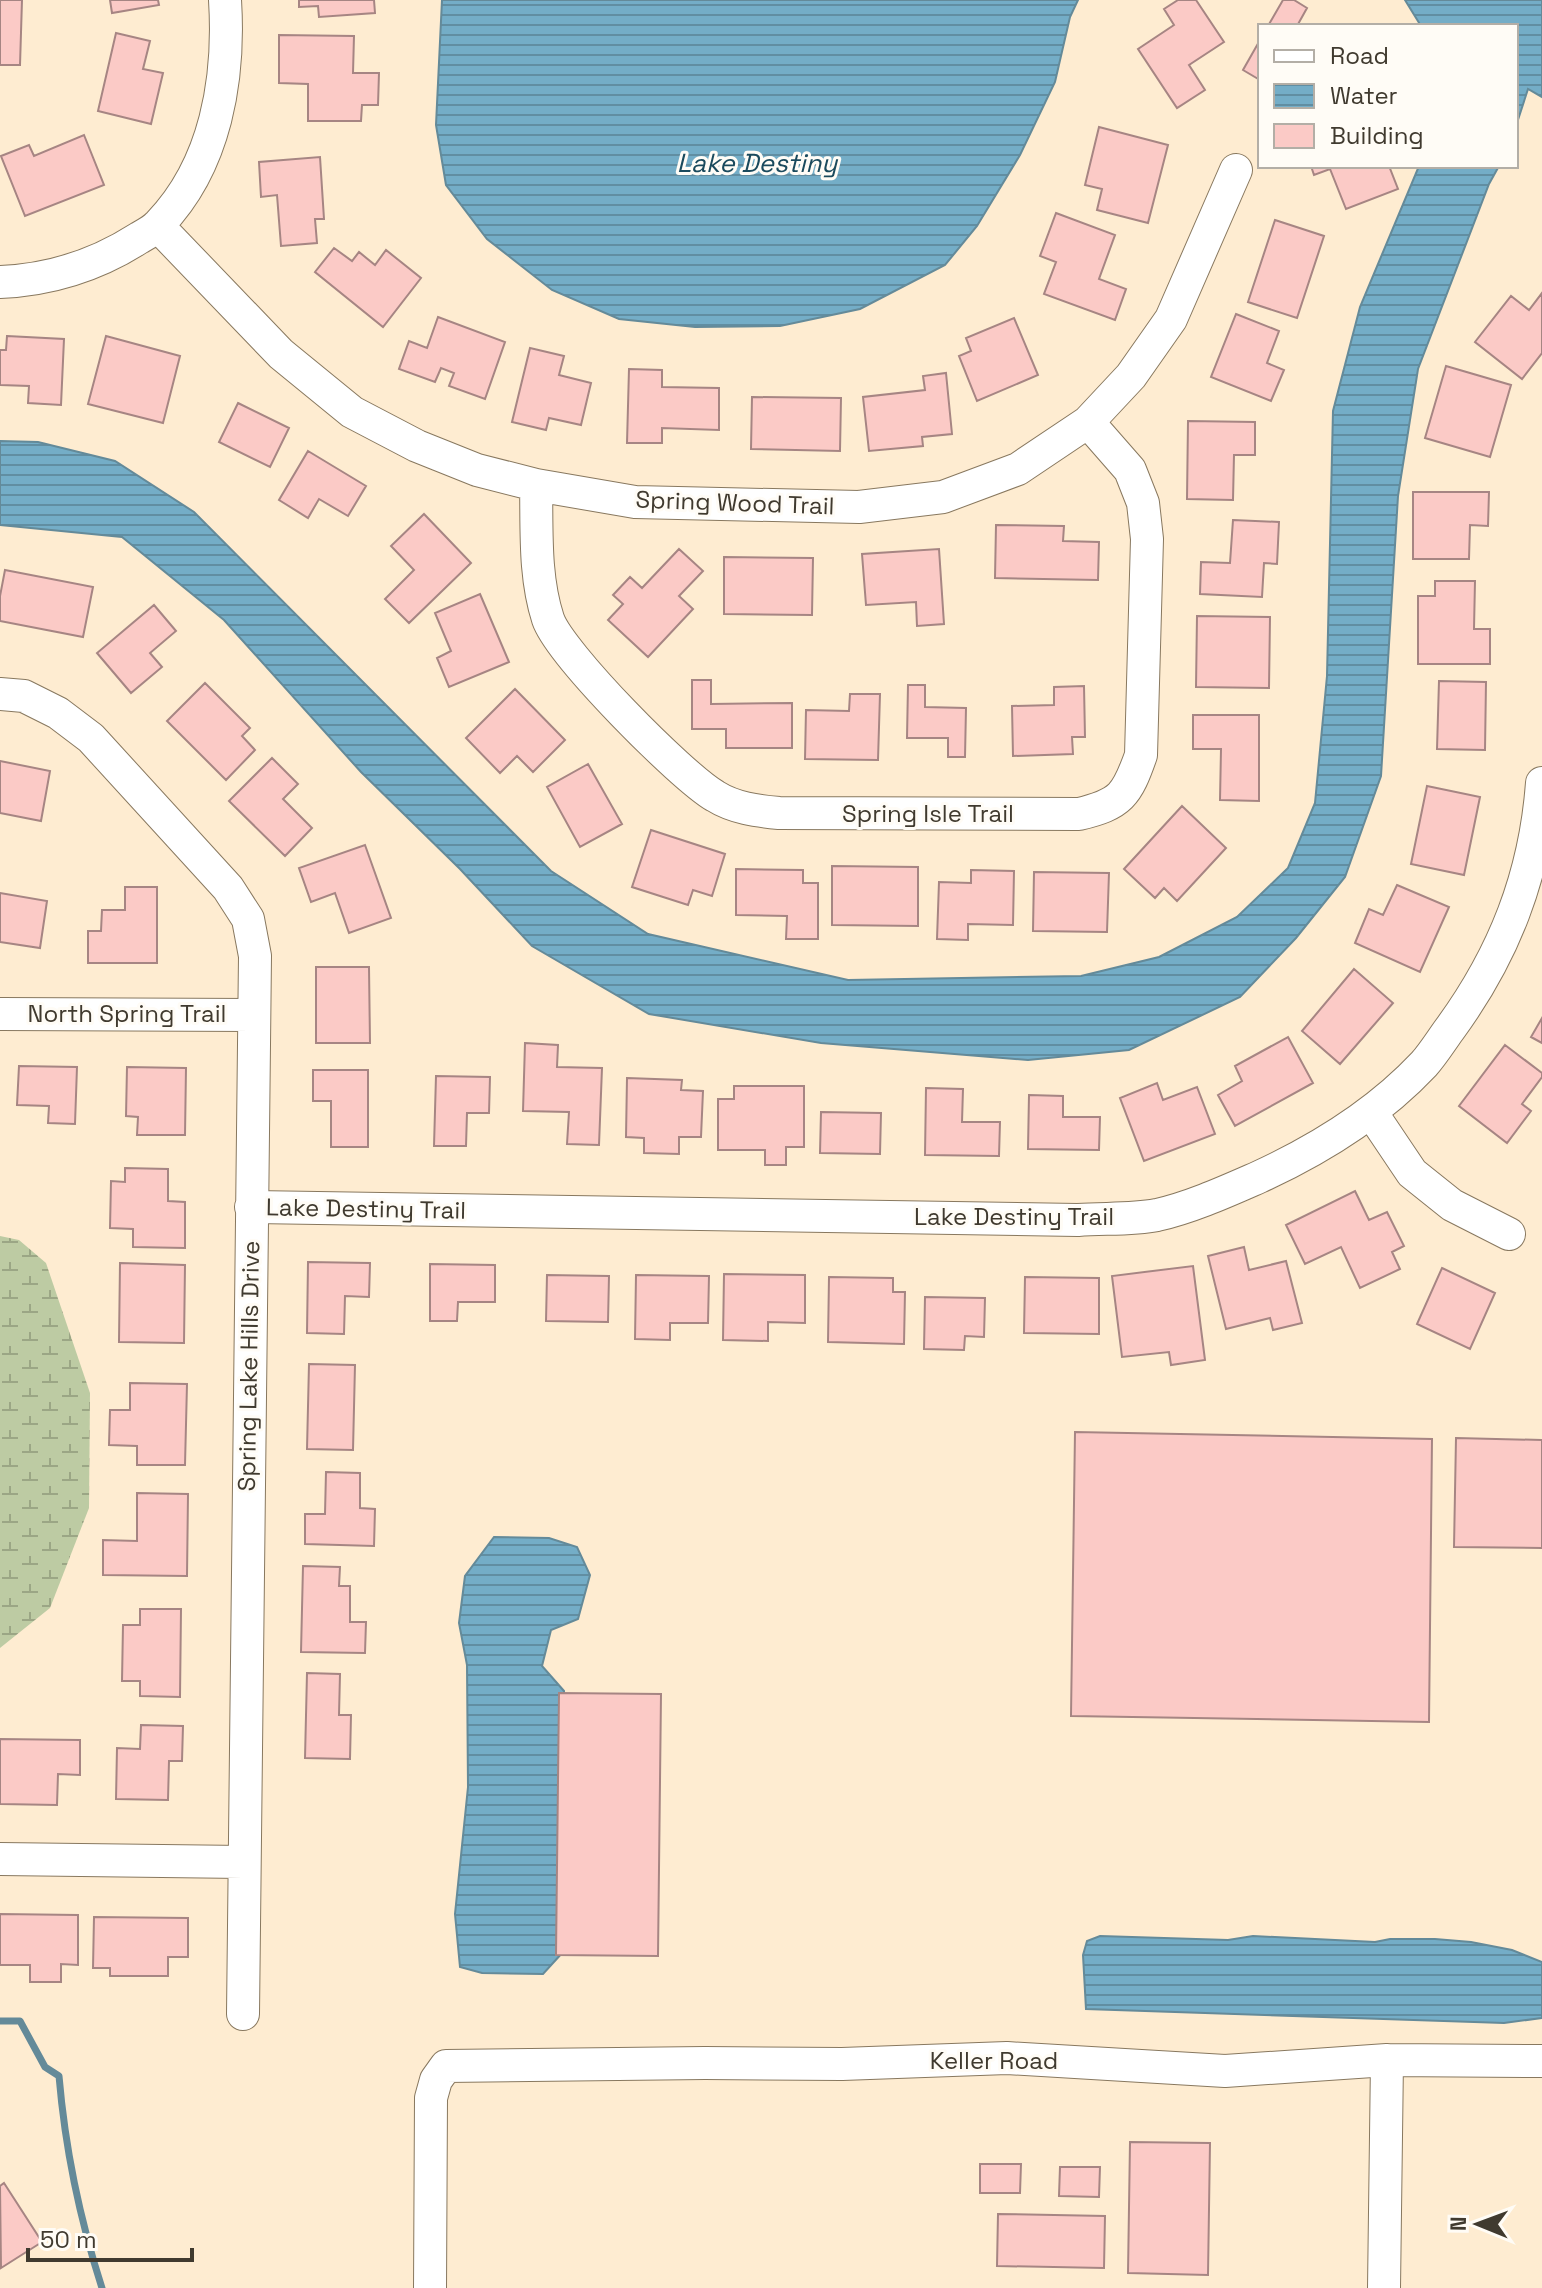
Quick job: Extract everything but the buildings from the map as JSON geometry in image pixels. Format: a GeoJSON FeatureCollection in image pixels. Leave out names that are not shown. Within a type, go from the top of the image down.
{"type":"FeatureCollection","features":[{"type":"Feature","properties":{"kind":"street"},"geometry":{"type":"LineString","coordinates":[[0,282],[64,273],[99,261],[158,226],[186,188],[208,145],[221,102],[227,28],[225,0]]}},
{"type":"Feature","properties":{"kind":"street","name":"Spring Wood Trail"},"geometry":{"type":"LineString","coordinates":[[158,226],[281,354],[352,412],[417,446],[465,465],[536,485],[635,502],[859,507],[943,497],[1018,469],[1088,422],[1131,376],[1171,319],[1236,170]]}},
{"type":"Feature","properties":{"kind":"street","name":"Spring Isle Trail"},"geometry":{"type":"LineString","coordinates":[[536,485],[539,576],[549,621],[570,654],[681,772],[717,798],[751,811],[779,813],[1079,814],[1108,807],[1130,786],[1141,755],[1147,539],[1143,503],[1130,470],[1088,422]]}},
{"type":"Feature","properties":{"kind":"street","name":"Spring Lake Hills Drive"},"geometry":{"type":"LineString","coordinates":[[0,694],[24,696],[58,713],[91,738],[228,888],[248,919],[255,956],[243,2014]]}},
{"type":"Feature","properties":{"kind":"street","name":"Lake Destiny Trail"},"geometry":{"type":"LineString","coordinates":[[251,1207],[1078,1220],[1156,1215],[1225,1192],[1302,1157],[1371,1112],[1424,1063],[1465,1008],[1505,939],[1526,878],[1542,783]]}},
{"type":"Feature","properties":{"kind":"street","name":"North Spring Trail"},"geometry":{"type":"LineString","coordinates":[[0,1014],[254,1015]]}},
{"type":"Feature","properties":{"kind":"street"},"geometry":{"type":"LineString","coordinates":[[1371,1112],[1412,1173],[1452,1205],[1509,1234]]}},
{"type":"Feature","properties":{"kind":"street"},"geometry":{"type":"LineString","coordinates":[[0,1859],[243,1862]]}},
{"type":"Feature","properties":{"kind":"street","name":"Keller Road"},"geometry":{"type":"LineString","coordinates":[[430,2288],[431,2098],[436,2080],[446,2066],[842,2064],[1007,2058],[1225,2071],[1387,2060],[1542,2061]]}},
{"type":"Feature","properties":{"kind":"street"},"geometry":{"type":"LineString","coordinates":[[1384,2288],[1387,2060]]}},
{"type":"Feature","properties":{"kind":"green space"},"geometry":{"type":"Polygon","coordinates":[[[0,1236],[19,1240],[46,1263],[90,1393],[89,1508],[50,1608],[0,1648],[0,1236]]]}},
{"type":"Feature","properties":{"kind":"water","name":"Lake Destiny"},"geometry":{"type":"Polygon","coordinates":[[[442,0],[1078,0],[1070,17],[1055,82],[1020,155],[977,226],[945,265],[860,309],[780,326],[695,327],[619,319],[552,290],[487,239],[446,185],[436,125],[442,0]]]}},
{"type":"Feature","properties":{"kind":"water"},"geometry":{"type":"Polygon","coordinates":[[[1405,0],[1542,0],[1542,97],[1528,89],[1518,120],[1518,24],[1420,24],[1405,0]]]}},
{"type":"Feature","properties":{"kind":"water"},"geometry":{"type":"Polygon","coordinates":[[[1418,168],[1498,168],[1418,369],[1398,496],[1381,776],[1345,877],[1296,938],[1240,997],[1129,1050],[1028,1060],[821,1043],[649,1014],[532,946],[460,869],[361,772],[224,620],[122,537],[0,525],[0,441],[38,442],[115,461],[194,512],[551,871],[648,934],[848,980],[1081,976],[1159,957],[1237,917],[1288,868],[1315,803],[1327,676],[1333,411],[1360,307],[1418,168]]]}},
{"type":"Feature","properties":{"kind":"water"},"geometry":{"type":"Polygon","coordinates":[[[494,1537],[549,1538],[577,1547],[590,1575],[578,1619],[551,1630],[542,1666],[564,1691],[563,1952],[543,1974],[482,1973],[460,1967],[455,1914],[468,1787],[467,1665],[459,1623],[465,1576],[494,1537]]]}},
{"type":"Feature","properties":{"kind":"water"},"geometry":{"type":"Polygon","coordinates":[[[1100,1936],[1228,1940],[1253,1936],[1375,1942],[1435,1939],[1471,1942],[1512,1950],[1542,1962],[1542,2018],[1504,2023],[1086,2009],[1083,1955],[1087,1941],[1100,1936]]]}},
{"type":"Feature","properties":{"kind":"waterway"},"geometry":{"type":"LineString","coordinates":[[0,2021],[20,2021],[45,2067],[59,2076],[74,2183],[102,2288]]}}]}
